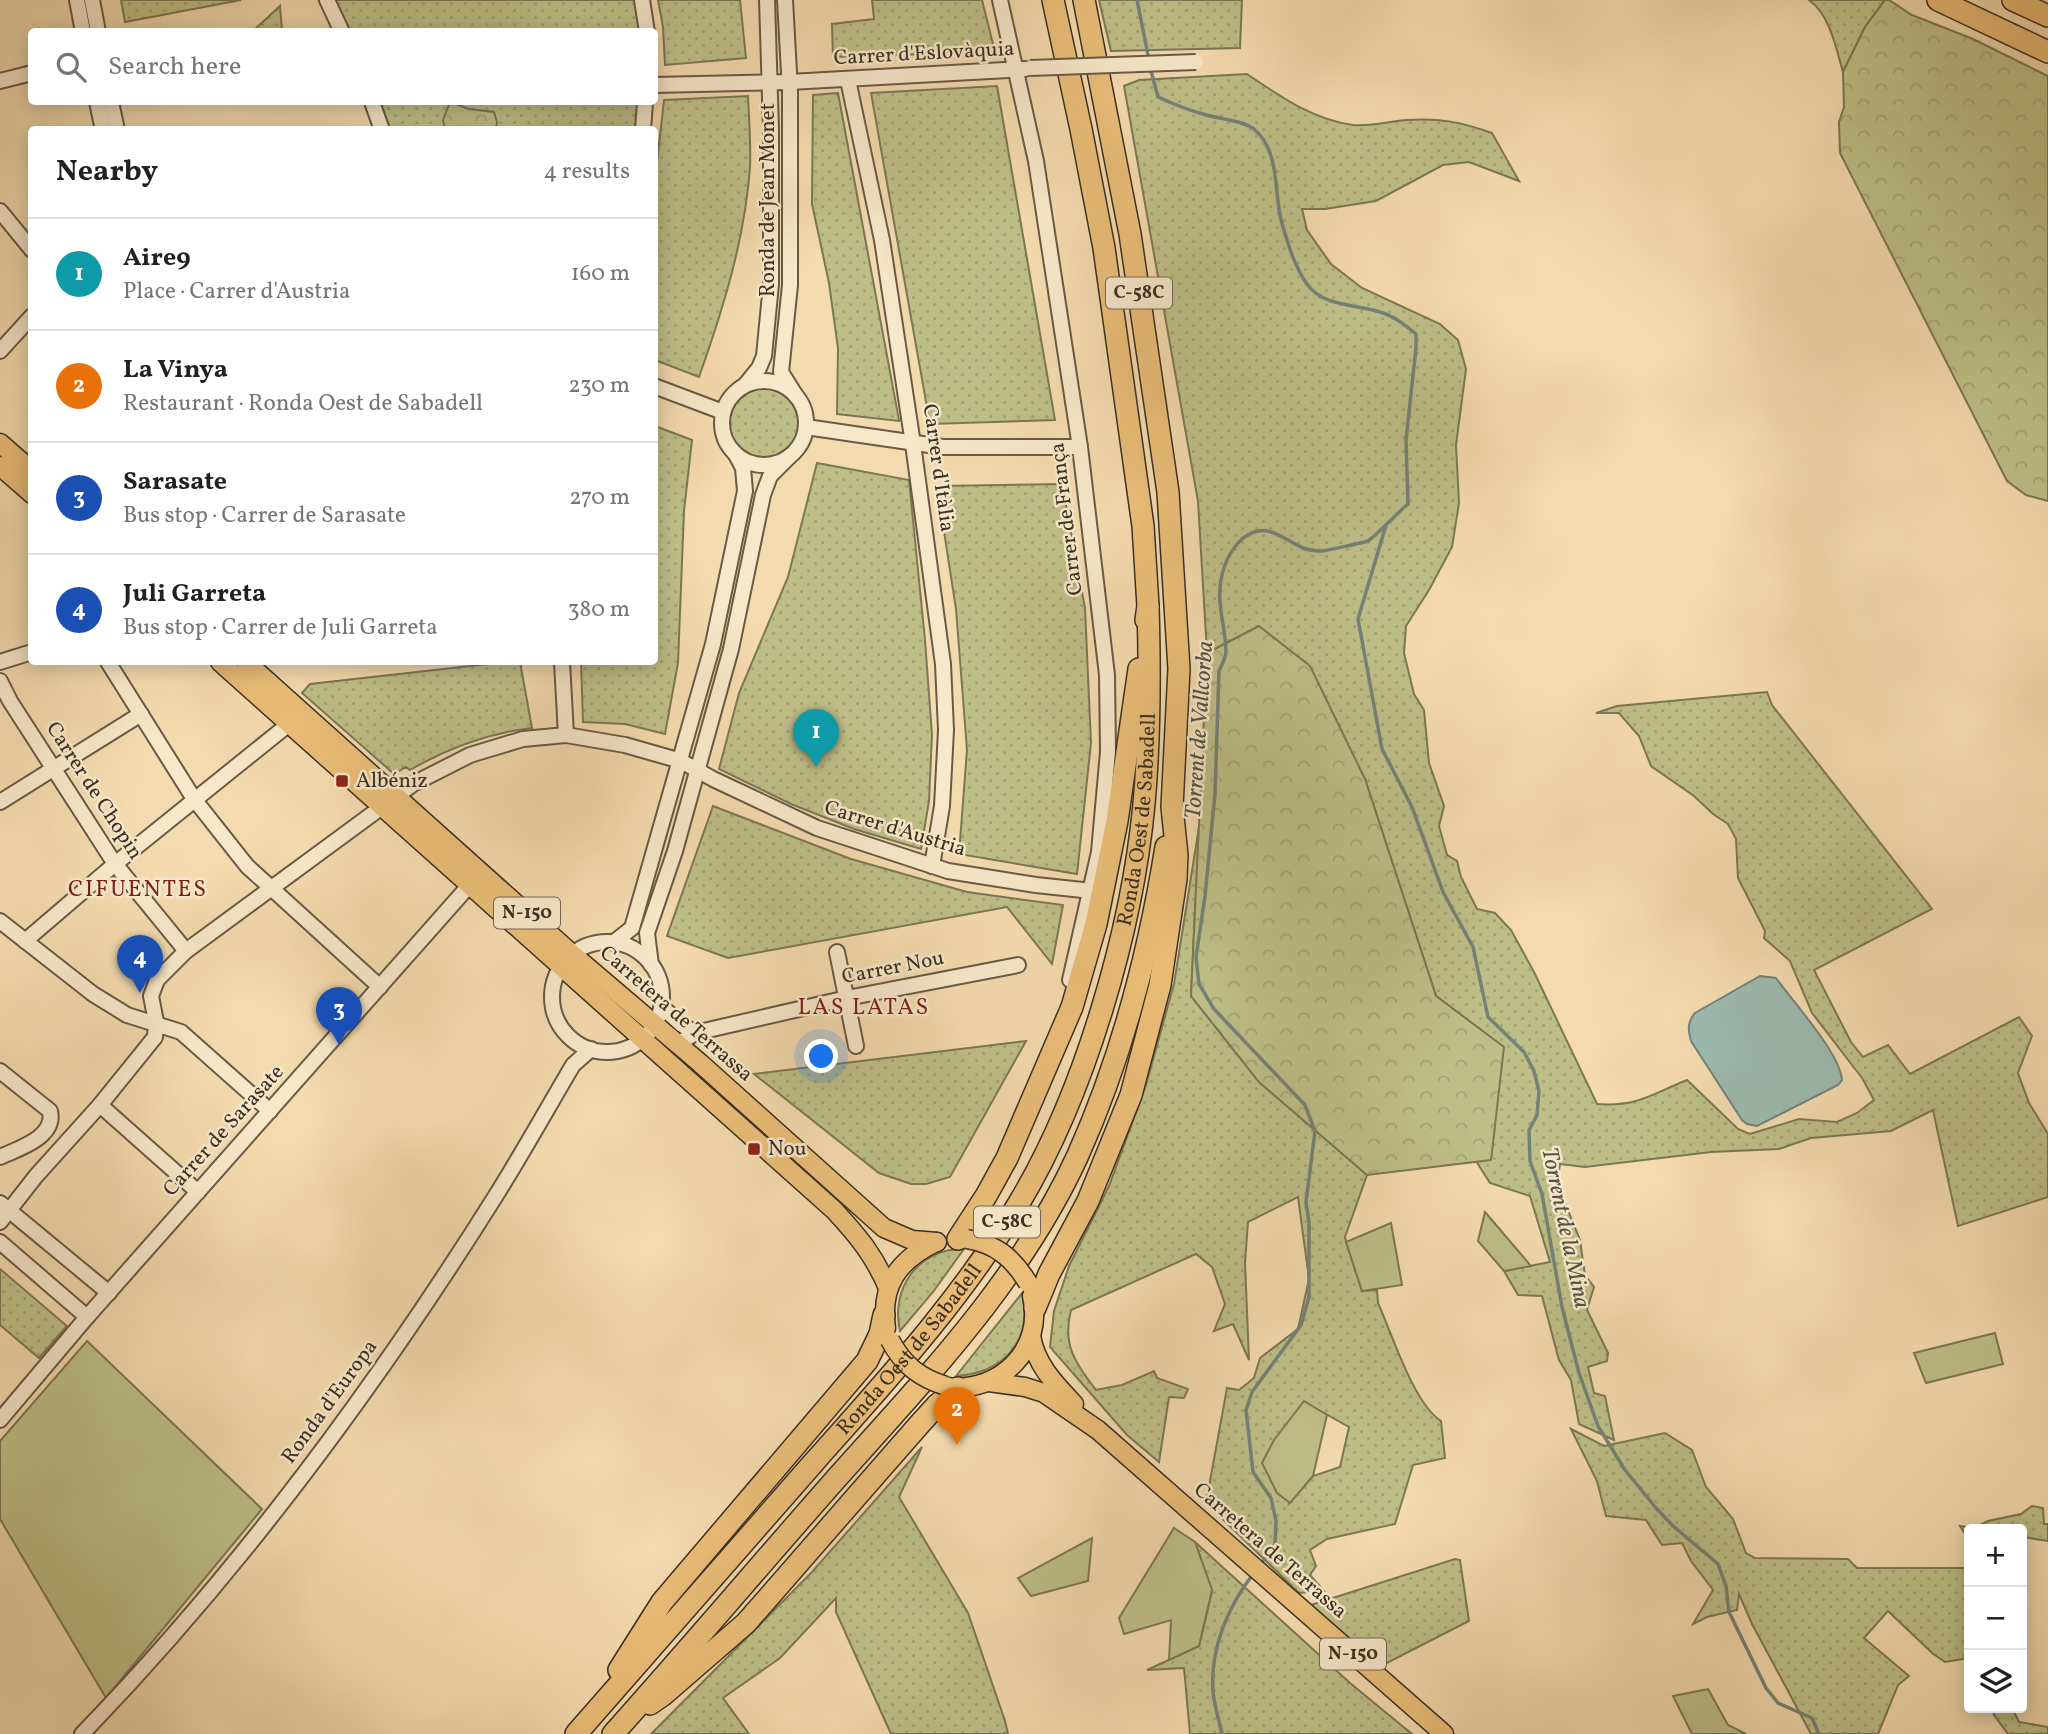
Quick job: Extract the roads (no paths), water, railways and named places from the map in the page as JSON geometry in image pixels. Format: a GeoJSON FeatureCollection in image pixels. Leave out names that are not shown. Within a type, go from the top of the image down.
{"type":"FeatureCollection","features":[{"type":"Feature","properties":{"kind":"highway","name":"C-58C"},"geometry":{"type":"LineString","coordinates":[[1052,0],[1104,248],[1136,469],[1148,606]]}},
{"type":"Feature","properties":{"kind":"highway","name":"C-58C"},"geometry":{"type":"LineString","coordinates":[[1084,0],[1130,234],[1168,492],[1179,668],[1172,807]]}},
{"type":"Feature","properties":{"kind":"highway"},"geometry":{"type":"LineString","coordinates":[[1938,0],[2048,52]]}},
{"type":"Feature","properties":{"kind":"highway"},"geometry":{"type":"LineString","coordinates":[[2013,0],[2048,16]]}},
{"type":"Feature","properties":{"kind":"highway"},"geometry":{"type":"LineString","coordinates":[[954,1240],[977,1211],[1007,1158],[1072,1007],[1096,924],[1108,868],[1126,769],[1148,606]]}},
{"type":"Feature","properties":{"kind":"highway","name":"Ronda Oest de Sabadell"},"geometry":{"type":"LineString","coordinates":[[576,1734],[916,1344],[979,1264],[1019,1204],[1052,1142],[1089,1050],[1132,890],[1144,807],[1149,743],[1148,606]]}},
{"type":"Feature","properties":{"kind":"highway"},"geometry":{"type":"LineString","coordinates":[[1035,1308],[1049,1274],[1101,1172],[1120,1126],[1138,1070],[1160,985],[1176,878],[1177,855],[1172,807]]}},
{"type":"Feature","properties":{"kind":"highway","name":"Ronda Oest de Sabadell"},"geometry":{"type":"LineString","coordinates":[[619,1727],[939,1363],[1003,1283],[1044,1219],[1077,1156],[1115,1062],[1144,962],[1158,897],[1172,807]]}},
{"type":"Feature","properties":{"kind":"highway"},"geometry":{"type":"LineString","coordinates":[[594,1713],[662,1602],[867,1361],[880,1335],[884,1315]]}},
{"type":"Feature","properties":{"kind":"highway"},"geometry":{"type":"LineString","coordinates":[[619,1727],[663,1695],[746,1623],[952,1387]]}},
{"type":"Feature","properties":{"kind":"main road"},"geometry":{"type":"LineString","coordinates":[[0,443],[28,468]]}},
{"type":"Feature","properties":{"kind":"main road"},"geometry":{"type":"LineString","coordinates":[[3,472],[28,491]]}},
{"type":"Feature","properties":{"kind":"main road","name":"Carretera de Terrassa"},"geometry":{"type":"LineString","coordinates":[[223,665],[469,886],[567,960]]}},
{"type":"Feature","properties":{"kind":"main road","name":"Carretera de Terrassa"},"geometry":{"type":"LineString","coordinates":[[249,665],[482,872],[646,1039],[834,1210],[866,1246],[888,1288]]}},
{"type":"Feature","properties":{"kind":"main road"},"geometry":{"type":"LineString","coordinates":[[646,1039],[678,1044]]}},
{"type":"Feature","properties":{"kind":"main road","name":"Carretera de Terrassa"},"geometry":{"type":"LineString","coordinates":[[678,1044],[884,1228],[912,1240],[954,1240]]}},
{"type":"Feature","properties":{"kind":"main road"},"geometry":{"type":"LineString","coordinates":[[952,1387],[918,1374],[901,1359],[890,1340],[884,1315],[888,1288],[908,1259],[954,1240]]}},
{"type":"Feature","properties":{"kind":"main road","name":"N-150"},"geometry":{"type":"LineString","coordinates":[[952,1387],[989,1382],[1015,1364],[1031,1336],[1035,1308],[1028,1283],[1000,1250],[983,1242],[954,1240]]}},
{"type":"Feature","properties":{"kind":"main road","name":"Carretera de Terrassa"},"geometry":{"type":"LineString","coordinates":[[1031,1336],[1033,1351],[1045,1372],[1098,1430],[1444,1734]]}},
{"type":"Feature","properties":{"kind":"main road","name":"Carretera de Terrassa"},"geometry":{"type":"LineString","coordinates":[[989,1382],[1025,1387],[1044,1393],[1098,1430]]}},
{"type":"Feature","properties":{"kind":"street"},"geometry":{"type":"LineString","coordinates":[[77,0],[82,28]]}},
{"type":"Feature","properties":{"kind":"street"},"geometry":{"type":"LineString","coordinates":[[92,0],[96,28]]}},
{"type":"Feature","properties":{"kind":"street"},"geometry":{"type":"LineString","coordinates":[[327,0],[340,28]]}},
{"type":"Feature","properties":{"kind":"street"},"geometry":{"type":"LineString","coordinates":[[642,0],[646,28]]}},
{"type":"Feature","properties":{"kind":"street","name":"Ronda de Jean Monet"},"geometry":{"type":"LineString","coordinates":[[746,384],[759,368],[764,356],[771,284],[767,0]]}},
{"type":"Feature","properties":{"kind":"street","name":"Ronda de Jean Monet"},"geometry":{"type":"LineString","coordinates":[[785,0],[789,82],[790,285],[781,372],[796,396]]}},
{"type":"Feature","properties":{"kind":"street","name":"Carrer de França"},"geometry":{"type":"LineString","coordinates":[[999,0],[1023,69],[1080,447],[1107,675],[1108,752],[1099,852],[1059,1035]]}},
{"type":"Feature","properties":{"kind":"street","name":"Carrer d'Eslovàquia"},"geometry":{"type":"LineString","coordinates":[[658,85],[770,83],[1196,62]]}},
{"type":"Feature","properties":{"kind":"street"},"geometry":{"type":"LineString","coordinates":[[0,81],[28,74]]}},
{"type":"Feature","properties":{"kind":"street","name":"Carrer d'Itàlia"},"geometry":{"type":"LineString","coordinates":[[848,79],[882,240],[913,444],[943,677],[946,730],[942,806],[932,866]]}},
{"type":"Feature","properties":{"kind":"street"},"geometry":{"type":"LineString","coordinates":[[98,105],[102,126]]}},
{"type":"Feature","properties":{"kind":"street"},"geometry":{"type":"LineString","coordinates":[[112,105],[116,126]]}},
{"type":"Feature","properties":{"kind":"street"},"geometry":{"type":"LineString","coordinates":[[373,105],[381,126]]}},
{"type":"Feature","properties":{"kind":"street"},"geometry":{"type":"LineString","coordinates":[[643,126],[645,105]]}},
{"type":"Feature","properties":{"kind":"street"},"geometry":{"type":"LineString","coordinates":[[0,211],[28,245]]}},
{"type":"Feature","properties":{"kind":"street"},"geometry":{"type":"LineString","coordinates":[[0,351],[28,320]]}},
{"type":"Feature","properties":{"kind":"street"},"geometry":{"type":"LineString","coordinates":[[614,942],[632,928],[681,761],[713,644],[745,491],[743,468],[722,430],[723,412],[729,398],[746,384],[767,381],[785,386],[802,404],[806,427],[802,441],[770,476],[763,495],[732,645],[698,770],[647,933],[652,965],[661,989],[662,1007],[646,1039],[607,1051],[591,1049],[572,1041],[562,1029],[553,1008],[553,985],[567,960],[593,944],[614,942],[637,950],[652,965]]}},
{"type":"Feature","properties":{"kind":"street"},"geometry":{"type":"LineString","coordinates":[[658,388],[723,412]]}},
{"type":"Feature","properties":{"kind":"street"},"geometry":{"type":"LineString","coordinates":[[806,427],[913,444],[995,449],[1080,447]]}},
{"type":"Feature","properties":{"kind":"street"},"geometry":{"type":"LineString","coordinates":[[735,453],[747,461],[762,465],[789,457]]}},
{"type":"Feature","properties":{"kind":"street"},"geometry":{"type":"LineString","coordinates":[[0,662],[28,653]]}},
{"type":"Feature","properties":{"kind":"street"},"geometry":{"type":"LineString","coordinates":[[110,665],[194,799],[247,866],[380,987]]}},
{"type":"Feature","properties":{"kind":"street"},"geometry":{"type":"LineString","coordinates":[[562,665],[566,736]]}},
{"type":"Feature","properties":{"kind":"street","name":"Carrer de Chopin"},"geometry":{"type":"LineString","coordinates":[[0,681],[116,864],[186,951]]}},
{"type":"Feature","properties":{"kind":"street"},"geometry":{"type":"LineString","coordinates":[[0,802],[141,714]]}},
{"type":"Feature","properties":{"kind":"street"},"geometry":{"type":"LineString","coordinates":[[25,941],[194,799],[289,724]]}},
{"type":"Feature","properties":{"kind":"street"},"geometry":{"type":"LineString","coordinates":[[0,1222],[5,1206],[100,1105],[155,1037],[156,1022],[151,996],[157,980],[186,951],[413,784],[470,755],[523,739],[566,736],[625,745],[681,761],[698,770]]}},
{"type":"Feature","properties":{"kind":"street","name":"Carrer d'Austria"},"geometry":{"type":"LineString","coordinates":[[698,770],[817,828],[948,871],[1092,891]]}},
{"type":"Feature","properties":{"kind":"street","name":"Carrer de Sarasate"},"geometry":{"type":"LineString","coordinates":[[0,1420],[87,1317],[482,872]]}},
{"type":"Feature","properties":{"kind":"street"},"geometry":{"type":"LineString","coordinates":[[0,921],[93,994],[127,1015],[181,1032],[270,1111]]}},
{"type":"Feature","properties":{"kind":"street"},"geometry":{"type":"LineString","coordinates":[[837,952],[856,1046]]}},
{"type":"Feature","properties":{"kind":"street","name":"Carrer Nou"},"geometry":{"type":"LineString","coordinates":[[678,1044],[695,1032],[847,998],[1018,965]]}},
{"type":"Feature","properties":{"kind":"street"},"geometry":{"type":"LineString","coordinates":[[662,1007],[682,1025],[695,1032]]}},
{"type":"Feature","properties":{"kind":"street"},"geometry":{"type":"LineString","coordinates":[[572,1041],[573,1065]]}},
{"type":"Feature","properties":{"kind":"street","name":"Ronda d'Europa"},"geometry":{"type":"LineString","coordinates":[[82,1734],[194,1612],[295,1486],[392,1352],[495,1197],[573,1065],[591,1049]]}},
{"type":"Feature","properties":{"kind":"street"},"geometry":{"type":"LineString","coordinates":[[0,1071],[50,1111],[51,1118],[44,1134],[0,1157]]}},
{"type":"Feature","properties":{"kind":"street"},"geometry":{"type":"LineString","coordinates":[[100,1105],[198,1192]]}},
{"type":"Feature","properties":{"kind":"street"},"geometry":{"type":"LineString","coordinates":[[5,1206],[109,1293]]}},
{"type":"Feature","properties":{"kind":"street"},"geometry":{"type":"LineString","coordinates":[[0,1242],[87,1317]]}},
{"type":"Feature","properties":{"kind":"water"},"geometry":{"type":"Polygon","coordinates":[[[1760,976],[1776,978],[1825,1042],[1842,1080],[1838,1085],[1757,1126],[1742,1120],[1691,1041],[1689,1026],[1695,1013],[1760,976]]]}},
{"type":"Feature","properties":{"kind":"waterway","name":"Torrent de Vallcorba"},"geometry":{"type":"LineString","coordinates":[[1137,0],[1149,60]]}},
{"type":"Feature","properties":{"kind":"waterway","name":"Torrent de Vallcorba"},"geometry":{"type":"LineString","coordinates":[[1150,67],[1158,97],[1181,107],[1243,124],[1254,129],[1262,138],[1275,172],[1279,209],[1288,245],[1307,284],[1322,297],[1385,314],[1416,334],[1406,440],[1408,504],[1368,541],[1330,550],[1310,550],[1273,532],[1253,532],[1242,539],[1230,554],[1220,588],[1226,651],[1219,671],[1215,794],[1196,957],[1199,984],[1214,1009],[1305,1105],[1315,1131],[1306,1202],[1309,1222],[1309,1297],[1301,1325],[1252,1392],[1246,1410],[1253,1472],[1271,1498],[1276,1521],[1275,1544],[1260,1565]]}},
{"type":"Feature","properties":{"kind":"waterway","name":"Torrent de la Mina"},"geometry":{"type":"LineString","coordinates":[[1386,525],[1358,619],[1382,749],[1412,807],[1443,892],[1473,947],[1488,1017],[1524,1052],[1534,1071],[1539,1091],[1537,1115],[1529,1130],[1530,1161],[1542,1194],[1562,1307],[1579,1373],[1598,1426],[1625,1470],[1673,1526],[1718,1564],[1726,1586],[1729,1612],[1766,1688],[1778,1703],[1812,1718],[1819,1734]]}},
{"type":"Feature","properties":{"kind":"waterway","name":"Torrent de Vallcorba"},"geometry":{"type":"LineString","coordinates":[[1222,1734],[1213,1691],[1214,1659],[1222,1629],[1253,1574]]}},
{"type":"Feature","properties":{"kind":"place","name":"Aire9"},"geometry":{"type":"Point","coordinates":[816,767]}},
{"type":"Feature","properties":{"kind":"place","name":"Albéniz"},"geometry":{"type":"Point","coordinates":[342,781]}},
{"type":"Feature","properties":{"kind":"place","name":"Juli Garreta"},"geometry":{"type":"Point","coordinates":[140,993]}},
{"type":"Feature","properties":{"kind":"place","name":"Sarasate"},"geometry":{"type":"Point","coordinates":[339,1045]}},
{"type":"Feature","properties":{"kind":"place","name":"Nou"},"geometry":{"type":"Point","coordinates":[754,1149]}},
{"type":"Feature","properties":{"kind":"place","name":"La Vinya"},"geometry":{"type":"Point","coordinates":[957,1445]}},
{"type":"Feature","properties":{"kind":"district","name":"CIFUENTES"},"geometry":{"type":"Point","coordinates":[138,890]}},
{"type":"Feature","properties":{"kind":"district","name":"LAS LATAS"},"geometry":{"type":"Point","coordinates":[864,1008]}}]}
